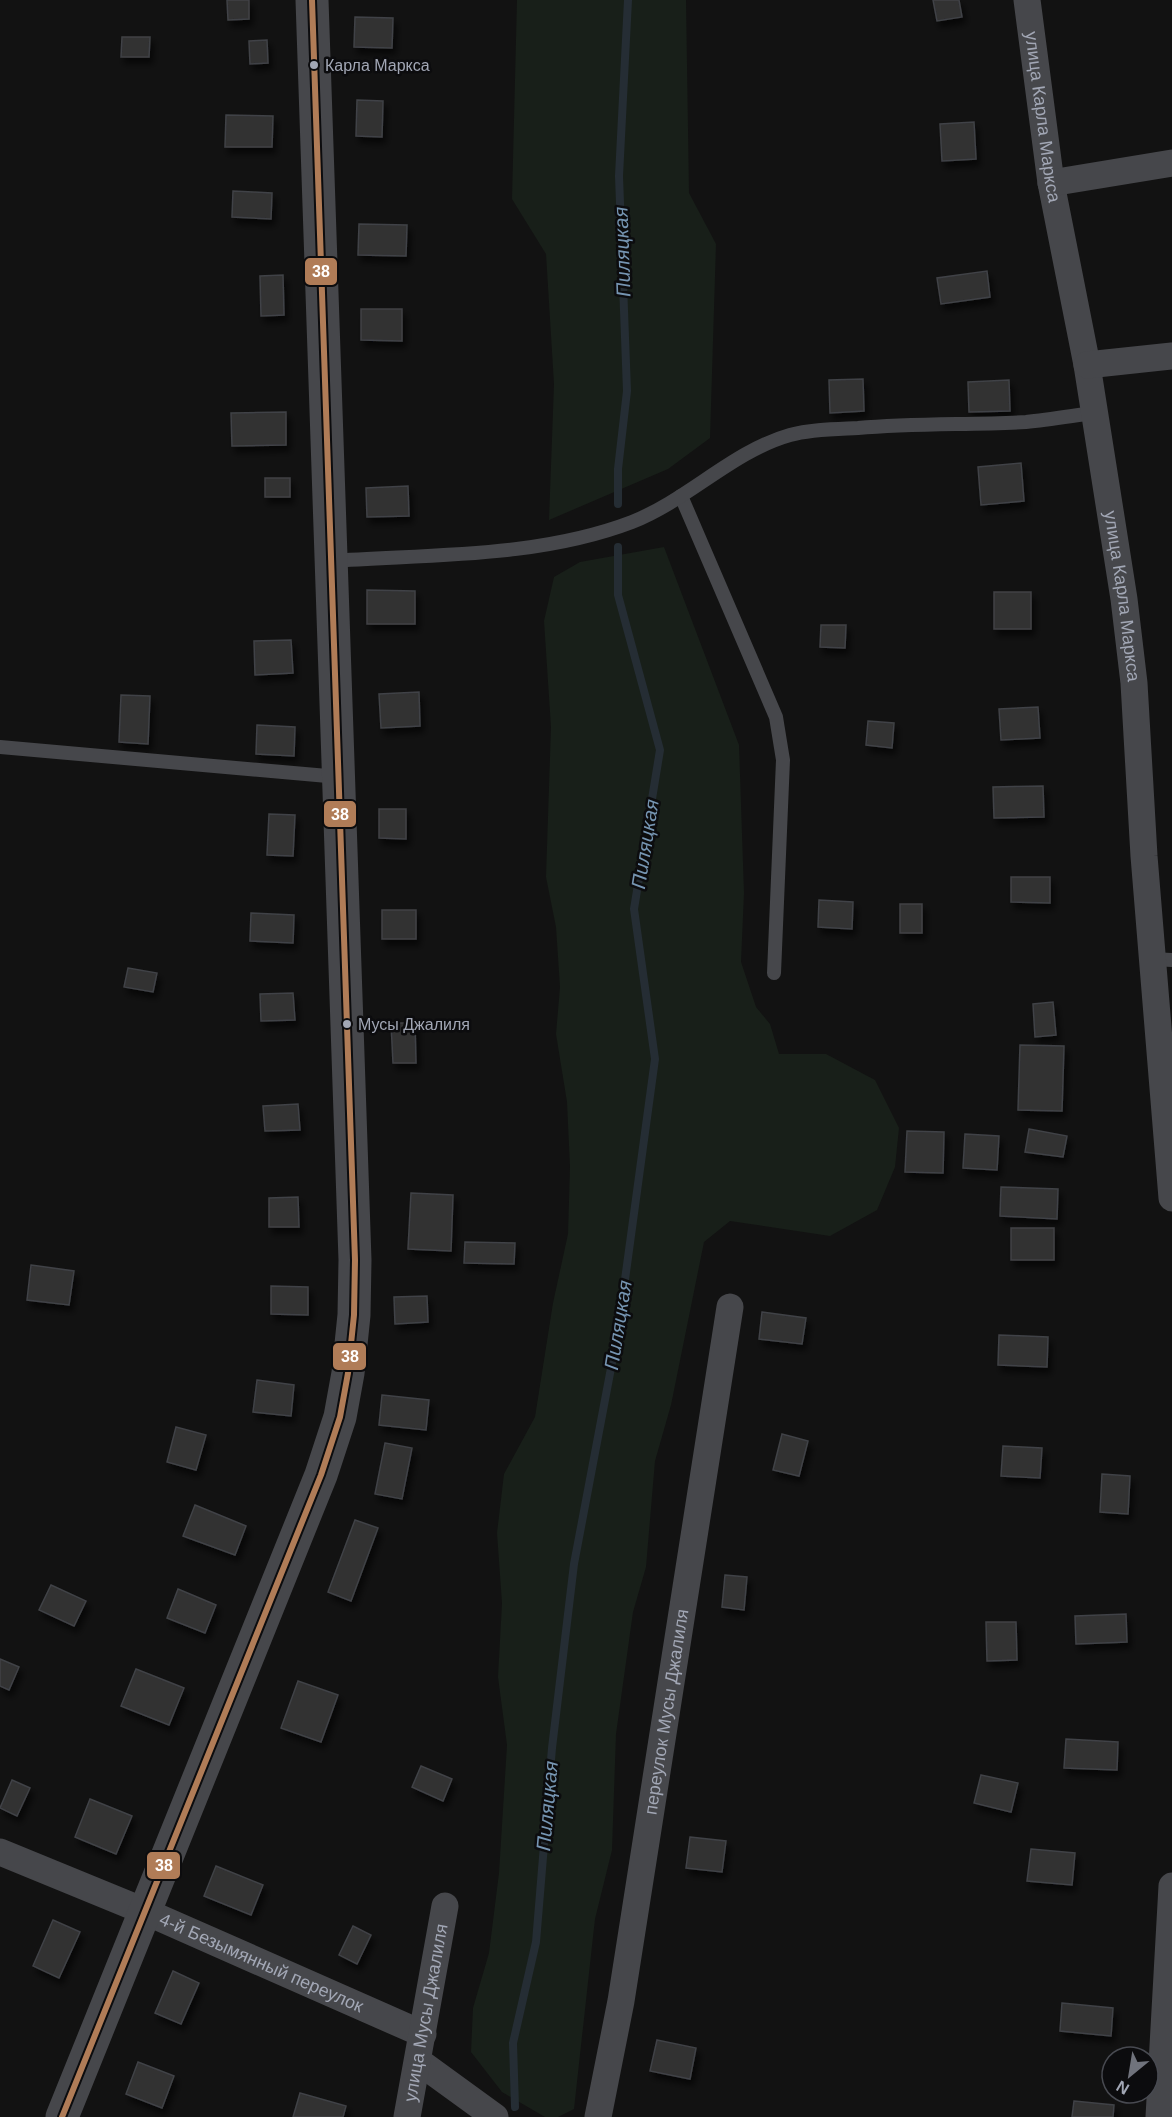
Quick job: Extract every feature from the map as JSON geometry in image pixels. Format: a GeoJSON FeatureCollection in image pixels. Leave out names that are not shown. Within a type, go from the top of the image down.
{"type":"FeatureCollection","features":[{"type":"Feature","properties":{"kind":"street"},"geometry":{"type":"LineString","coordinates":[[62,2117],[321,1475],[340,1417],[348,1373],[354,1315],[355,1260],[312,0]]}},
{"type":"Feature","properties":{"kind":"street","name":"улица Карла Маркса"},"geometry":{"type":"LineString","coordinates":[[1027,0],[1051,183],[1087,365],[1124,599],[1162,959],[1172,1198]]}},
{"type":"Feature","properties":{"kind":"street"},"geometry":{"type":"LineString","coordinates":[[1051,183],[1172,163]]}},
{"type":"Feature","properties":{"kind":"street"},"geometry":{"type":"LineString","coordinates":[[1087,365],[1172,356]]}},
{"type":"Feature","properties":{"kind":"street","name":"переулок Мусы Джалиля"},"geometry":{"type":"LineString","coordinates":[[598,2117],[621,2001],[730,1307]]}},
{"type":"Feature","properties":{"kind":"street","name":"4-й Безымянный переулок"},"geometry":{"type":"LineString","coordinates":[[0,1851],[144,1911],[423,2034]]}},
{"type":"Feature","properties":{"kind":"street"},"geometry":{"type":"LineString","coordinates":[[1159,2117],[1172,1886]]}},
{"type":"Feature","properties":{"kind":"street","name":"улица Мусы Джалиля"},"geometry":{"type":"LineString","coordinates":[[406,2117],[445,1906]]}},
{"type":"Feature","properties":{"kind":"street"},"geometry":{"type":"LineString","coordinates":[[418,2061],[495,2117]]}},
{"type":"Feature","properties":{"kind":"lane"},"geometry":{"type":"LineString","coordinates":[[331,561],[489,551],[547,544],[632,522],[681,496],[759,447],[792,434],[890,425],[1026,422],[1093,413]]}},
{"type":"Feature","properties":{"kind":"lane"},"geometry":{"type":"LineString","coordinates":[[681,496],[776,717],[783,760],[774,973]]}},
{"type":"Feature","properties":{"kind":"lane"},"geometry":{"type":"LineString","coordinates":[[0,747],[339,777]]}},
{"type":"Feature","properties":{"kind":"shaded area"},"geometry":{"type":"Polygon","coordinates":[[[517,0],[686,0],[689,193],[716,244],[710,438],[668,469],[549,520],[554,384],[546,254],[512,199],[517,0]]]}},
{"type":"Feature","properties":{"kind":"shaded area"},"geometry":{"type":"Polygon","coordinates":[[[664,547],[739,745],[744,893],[741,962],[756,1007],[770,1024],[779,1054],[826,1054],[875,1080],[899,1128],[895,1167],[877,1210],[830,1236],[730,1221],[704,1242],[671,1405],[655,1461],[646,1567],[633,1612],[616,1734],[612,1850],[595,1919],[574,2109],[558,2117],[545,2117],[502,2092],[471,2052],[473,2008],[489,1953],[499,1873],[507,1745],[498,1677],[502,1603],[497,1533],[504,1474],[535,1417],[553,1303],[568,1234],[570,1167],[567,1102],[556,1034],[560,987],[556,927],[546,877],[551,727],[544,621],[554,577],[580,562],[664,547]]]}},
{"type":"Feature","properties":{"kind":"building"},"geometry":{"type":"Polygon","coordinates":[[[227,0],[249,0],[249,19],[228,20],[227,0]]]}},
{"type":"Feature","properties":{"kind":"building"},"geometry":{"type":"Polygon","coordinates":[[[933,0],[959,0],[962,17],[937,21],[933,0]]]}},
{"type":"Feature","properties":{"kind":"building"},"geometry":{"type":"Polygon","coordinates":[[[355,17],[393,18],[392,48],[354,47],[355,17]]]}},
{"type":"Feature","properties":{"kind":"building"},"geometry":{"type":"Polygon","coordinates":[[[122,37],[150,37],[149,57],[121,57],[122,37]]]}},
{"type":"Feature","properties":{"kind":"building"},"geometry":{"type":"Polygon","coordinates":[[[267,40],[268,63],[250,64],[249,41],[267,40]]]}},
{"type":"Feature","properties":{"kind":"building"},"geometry":{"type":"Polygon","coordinates":[[[357,100],[383,101],[382,137],[356,136],[357,100]]]}},
{"type":"Feature","properties":{"kind":"building"},"geometry":{"type":"Polygon","coordinates":[[[226,115],[273,116],[272,147],[225,147],[226,115]]]}},
{"type":"Feature","properties":{"kind":"building"},"geometry":{"type":"Polygon","coordinates":[[[974,122],[976,159],[942,161],[940,124],[974,122]]]}},
{"type":"Feature","properties":{"kind":"building"},"geometry":{"type":"Polygon","coordinates":[[[233,191],[272,193],[271,219],[232,217],[233,191]]]}},
{"type":"Feature","properties":{"kind":"building"},"geometry":{"type":"Polygon","coordinates":[[[359,224],[407,225],[406,256],[358,255],[359,224]]]}},
{"type":"Feature","properties":{"kind":"building"},"geometry":{"type":"Polygon","coordinates":[[[987,271],[990,297],[941,304],[937,278],[987,271]]]}},
{"type":"Feature","properties":{"kind":"building"},"geometry":{"type":"Polygon","coordinates":[[[283,275],[284,315],[261,316],[260,276],[283,275]]]}},
{"type":"Feature","properties":{"kind":"building"},"geometry":{"type":"Polygon","coordinates":[[[361,309],[402,309],[402,341],[361,340],[361,309]]]}},
{"type":"Feature","properties":{"kind":"building"},"geometry":{"type":"Polygon","coordinates":[[[863,379],[864,411],[830,413],[829,380],[863,379]]]}},
{"type":"Feature","properties":{"kind":"building"},"geometry":{"type":"Polygon","coordinates":[[[1009,380],[1010,411],[969,412],[968,382],[1009,380]]]}},
{"type":"Feature","properties":{"kind":"building"},"geometry":{"type":"Polygon","coordinates":[[[286,412],[286,445],[232,446],[231,413],[286,412]]]}},
{"type":"Feature","properties":{"kind":"building"},"geometry":{"type":"Polygon","coordinates":[[[1021,463],[1024,501],[981,505],[978,467],[1021,463]]]}},
{"type":"Feature","properties":{"kind":"building"},"geometry":{"type":"Polygon","coordinates":[[[265,478],[290,478],[290,497],[265,497],[265,478]]]}},
{"type":"Feature","properties":{"kind":"building"},"geometry":{"type":"Polygon","coordinates":[[[408,486],[409,516],[367,517],[366,488],[408,486]]]}},
{"type":"Feature","properties":{"kind":"building"},"geometry":{"type":"Polygon","coordinates":[[[367,590],[415,591],[415,624],[367,624],[367,590]]]}},
{"type":"Feature","properties":{"kind":"building"},"geometry":{"type":"Polygon","coordinates":[[[994,592],[1031,592],[1031,629],[994,629],[994,592]]]}},
{"type":"Feature","properties":{"kind":"building"},"geometry":{"type":"Polygon","coordinates":[[[821,625],[846,625],[845,648],[820,647],[821,625]]]}},
{"type":"Feature","properties":{"kind":"building"},"geometry":{"type":"Polygon","coordinates":[[[291,640],[293,673],[255,675],[254,641],[291,640]]]}},
{"type":"Feature","properties":{"kind":"building"},"geometry":{"type":"Polygon","coordinates":[[[419,692],[420,726],[381,728],[379,694],[419,692]]]}},
{"type":"Feature","properties":{"kind":"building"},"geometry":{"type":"Polygon","coordinates":[[[121,695],[150,696],[148,744],[119,742],[121,695]]]}},
{"type":"Feature","properties":{"kind":"building"},"geometry":{"type":"Polygon","coordinates":[[[1038,707],[1040,738],[1001,740],[999,709],[1038,707]]]}},
{"type":"Feature","properties":{"kind":"building"},"geometry":{"type":"Polygon","coordinates":[[[868,721],[894,723],[892,748],[866,745],[868,721]]]}},
{"type":"Feature","properties":{"kind":"building"},"geometry":{"type":"Polygon","coordinates":[[[257,725],[295,727],[294,756],[256,754],[257,725]]]}},
{"type":"Feature","properties":{"kind":"building"},"geometry":{"type":"Polygon","coordinates":[[[1043,786],[1044,817],[994,818],[993,787],[1043,786]]]}},
{"type":"Feature","properties":{"kind":"building"},"geometry":{"type":"Polygon","coordinates":[[[379,809],[406,809],[406,839],[379,838],[379,809]]]}},
{"type":"Feature","properties":{"kind":"building"},"geometry":{"type":"Polygon","coordinates":[[[269,814],[295,815],[293,856],[267,855],[269,814]]]}},
{"type":"Feature","properties":{"kind":"building"},"geometry":{"type":"Polygon","coordinates":[[[1011,877],[1050,877],[1050,903],[1011,902],[1011,877]]]}},
{"type":"Feature","properties":{"kind":"building"},"geometry":{"type":"Polygon","coordinates":[[[819,900],[853,902],[852,929],[818,927],[819,900]]]}},
{"type":"Feature","properties":{"kind":"building"},"geometry":{"type":"Polygon","coordinates":[[[900,904],[922,904],[922,933],[900,933],[900,904]]]}},
{"type":"Feature","properties":{"kind":"building"},"geometry":{"type":"Polygon","coordinates":[[[382,910],[416,910],[416,939],[382,939],[382,910]]]}},
{"type":"Feature","properties":{"kind":"building"},"geometry":{"type":"Polygon","coordinates":[[[251,913],[294,915],[293,943],[250,941],[251,913]]]}},
{"type":"Feature","properties":{"kind":"building"},"geometry":{"type":"Polygon","coordinates":[[[128,968],[157,973],[153,992],[124,987],[128,968]]]}},
{"type":"Feature","properties":{"kind":"building"},"geometry":{"type":"Polygon","coordinates":[[[293,993],[295,1020],[261,1021],[260,994],[293,993]]]}},
{"type":"Feature","properties":{"kind":"building"},"geometry":{"type":"Polygon","coordinates":[[[1053,1002],[1056,1035],[1035,1037],[1033,1004],[1053,1002]]]}},
{"type":"Feature","properties":{"kind":"building"},"geometry":{"type":"Polygon","coordinates":[[[391,1023],[415,1023],[416,1063],[393,1063],[391,1023]]]}},
{"type":"Feature","properties":{"kind":"building"},"geometry":{"type":"Polygon","coordinates":[[[1020,1045],[1064,1046],[1062,1111],[1018,1110],[1020,1045]]]}},
{"type":"Feature","properties":{"kind":"building"},"geometry":{"type":"Polygon","coordinates":[[[298,1104],[300,1130],[265,1131],[263,1106],[298,1104]]]}},
{"type":"Feature","properties":{"kind":"building"},"geometry":{"type":"Polygon","coordinates":[[[1029,1129],[1067,1136],[1063,1157],[1025,1152],[1029,1129]]]}},
{"type":"Feature","properties":{"kind":"building"},"geometry":{"type":"Polygon","coordinates":[[[907,1131],[944,1132],[943,1173],[905,1172],[907,1131]]]}},
{"type":"Feature","properties":{"kind":"building"},"geometry":{"type":"Polygon","coordinates":[[[965,1134],[999,1136],[997,1170],[963,1168],[965,1134]]]}},
{"type":"Feature","properties":{"kind":"building"},"geometry":{"type":"Polygon","coordinates":[[[1001,1187],[1058,1189],[1057,1219],[1000,1216],[1001,1187]]]}},
{"type":"Feature","properties":{"kind":"building"},"geometry":{"type":"Polygon","coordinates":[[[411,1193],[453,1195],[451,1251],[408,1249],[411,1193]]]}},
{"type":"Feature","properties":{"kind":"building"},"geometry":{"type":"Polygon","coordinates":[[[298,1197],[299,1227],[269,1227],[269,1198],[298,1197]]]}},
{"type":"Feature","properties":{"kind":"building"},"geometry":{"type":"Polygon","coordinates":[[[1011,1228],[1054,1228],[1054,1260],[1011,1260],[1011,1228]]]}},
{"type":"Feature","properties":{"kind":"building"},"geometry":{"type":"Polygon","coordinates":[[[465,1242],[515,1243],[514,1264],[464,1263],[465,1242]]]}},
{"type":"Feature","properties":{"kind":"building"},"geometry":{"type":"Polygon","coordinates":[[[31,1265],[74,1271],[69,1305],[27,1300],[31,1265]]]}},
{"type":"Feature","properties":{"kind":"building"},"geometry":{"type":"Polygon","coordinates":[[[271,1286],[308,1287],[308,1315],[271,1314],[271,1286]]]}},
{"type":"Feature","properties":{"kind":"building"},"geometry":{"type":"Polygon","coordinates":[[[427,1296],[428,1322],[395,1324],[394,1297],[427,1296]]]}},
{"type":"Feature","properties":{"kind":"building"},"geometry":{"type":"Polygon","coordinates":[[[762,1312],[806,1318],[802,1344],[759,1339],[762,1312]]]}},
{"type":"Feature","properties":{"kind":"building"},"geometry":{"type":"Polygon","coordinates":[[[999,1335],[1048,1337],[1047,1367],[998,1365],[999,1335]]]}},
{"type":"Feature","properties":{"kind":"building"},"geometry":{"type":"Polygon","coordinates":[[[257,1380],[294,1385],[291,1416],[253,1412],[257,1380]]]}},
{"type":"Feature","properties":{"kind":"building"},"geometry":{"type":"Polygon","coordinates":[[[382,1395],[429,1400],[426,1430],[379,1425],[382,1395]]]}},
{"type":"Feature","properties":{"kind":"building"},"geometry":{"type":"Polygon","coordinates":[[[176,1427],[206,1435],[196,1470],[167,1462],[176,1427]]]}},
{"type":"Feature","properties":{"kind":"building"},"geometry":{"type":"Polygon","coordinates":[[[782,1434],[808,1441],[799,1476],[773,1470],[782,1434]]]}},
{"type":"Feature","properties":{"kind":"building"},"geometry":{"type":"Polygon","coordinates":[[[385,1443],[412,1448],[402,1499],[375,1494],[385,1443]]]}},
{"type":"Feature","properties":{"kind":"building"},"geometry":{"type":"Polygon","coordinates":[[[1003,1446],[1042,1448],[1040,1478],[1001,1476],[1003,1446]]]}},
{"type":"Feature","properties":{"kind":"building"},"geometry":{"type":"Polygon","coordinates":[[[1102,1474],[1130,1476],[1128,1514],[1100,1512],[1102,1474]]]}},
{"type":"Feature","properties":{"kind":"building"},"geometry":{"type":"Polygon","coordinates":[[[195,1505],[246,1526],[235,1555],[183,1536],[195,1505]]]}},
{"type":"Feature","properties":{"kind":"building"},"geometry":{"type":"Polygon","coordinates":[[[355,1520],[378,1528],[351,1601],[328,1592],[355,1520]]]}},
{"type":"Feature","properties":{"kind":"building"},"geometry":{"type":"Polygon","coordinates":[[[725,1575],[747,1577],[744,1610],[722,1607],[725,1575]]]}},
{"type":"Feature","properties":{"kind":"building"},"geometry":{"type":"Polygon","coordinates":[[[51,1585],[86,1601],[74,1626],[39,1610],[51,1585]]]}},
{"type":"Feature","properties":{"kind":"building"},"geometry":{"type":"Polygon","coordinates":[[[178,1589],[216,1605],[205,1633],[167,1618],[178,1589]]]}},
{"type":"Feature","properties":{"kind":"building"},"geometry":{"type":"Polygon","coordinates":[[[1126,1614],[1127,1642],[1076,1644],[1075,1616],[1126,1614]]]}},
{"type":"Feature","properties":{"kind":"building"},"geometry":{"type":"Polygon","coordinates":[[[986,1622],[1016,1622],[1017,1660],[987,1661],[986,1622]]]}},
{"type":"Feature","properties":{"kind":"building"},"geometry":{"type":"Polygon","coordinates":[[[0,1659],[19,1667],[9,1690],[0,1686],[0,1659]]]}},
{"type":"Feature","properties":{"kind":"building"},"geometry":{"type":"Polygon","coordinates":[[[136,1669],[184,1688],[169,1725],[121,1706],[136,1669]]]}},
{"type":"Feature","properties":{"kind":"building"},"geometry":{"type":"Polygon","coordinates":[[[298,1681],[338,1695],[321,1742],[281,1728],[298,1681]]]}},
{"type":"Feature","properties":{"kind":"building"},"geometry":{"type":"Polygon","coordinates":[[[1066,1739],[1118,1742],[1117,1770],[1064,1768],[1066,1739]]]}},
{"type":"Feature","properties":{"kind":"building"},"geometry":{"type":"Polygon","coordinates":[[[421,1766],[452,1779],[443,1801],[412,1787],[421,1766]]]}},
{"type":"Feature","properties":{"kind":"building"},"geometry":{"type":"Polygon","coordinates":[[[981,1775],[1018,1783],[1011,1812],[974,1803],[981,1775]]]}},
{"type":"Feature","properties":{"kind":"building"},"geometry":{"type":"Polygon","coordinates":[[[12,1780],[30,1788],[17,1816],[0,1808],[12,1780]]]}},
{"type":"Feature","properties":{"kind":"building"},"geometry":{"type":"Polygon","coordinates":[[[90,1799],[132,1816],[116,1854],[75,1837],[90,1799]]]}},
{"type":"Feature","properties":{"kind":"building"},"geometry":{"type":"Polygon","coordinates":[[[690,1837],[726,1841],[722,1872],[686,1868],[690,1837]]]}},
{"type":"Feature","properties":{"kind":"building"},"geometry":{"type":"Polygon","coordinates":[[[1031,1849],[1075,1853],[1072,1885],[1027,1881],[1031,1849]]]}},
{"type":"Feature","properties":{"kind":"building"},"geometry":{"type":"Polygon","coordinates":[[[216,1866],[263,1885],[251,1915],[204,1896],[216,1866]]]}},
{"type":"Feature","properties":{"kind":"building"},"geometry":{"type":"Polygon","coordinates":[[[53,1920],[80,1932],[59,1978],[33,1966],[53,1920]]]}},
{"type":"Feature","properties":{"kind":"building"},"geometry":{"type":"Polygon","coordinates":[[[353,1926],[371,1935],[357,1964],[339,1955],[353,1926]]]}},
{"type":"Feature","properties":{"kind":"building"},"geometry":{"type":"Polygon","coordinates":[[[173,1971],[199,1983],[181,2024],[155,2013],[173,1971]]]}},
{"type":"Feature","properties":{"kind":"building"},"geometry":{"type":"Polygon","coordinates":[[[1062,2003],[1113,2008],[1111,2036],[1060,2031],[1062,2003]]]}},
{"type":"Feature","properties":{"kind":"building"},"geometry":{"type":"Polygon","coordinates":[[[657,2040],[696,2048],[690,2079],[650,2071],[657,2040]]]}},
{"type":"Feature","properties":{"kind":"building"},"geometry":{"type":"Polygon","coordinates":[[[138,2062],[174,2076],[162,2108],[126,2094],[138,2062]]]}},
{"type":"Feature","properties":{"kind":"building"},"geometry":{"type":"Polygon","coordinates":[[[300,2093],[346,2106],[343,2117],[293,2117],[300,2093]]]}},
{"type":"Feature","properties":{"kind":"building"},"geometry":{"type":"Polygon","coordinates":[[[1074,2101],[1114,2105],[1113,2117],[1072,2117],[1074,2101]]]}},
{"type":"Feature","properties":{"kind":"waterway","name":"Пиляцкая"},"geometry":{"type":"LineString","coordinates":[[618,504],[618,469],[627,391],[619,176],[628,0]]}},
{"type":"Feature","properties":{"kind":"waterway","name":"Пиляцкая"},"geometry":{"type":"LineString","coordinates":[[515,2107],[513,2043],[536,1942],[552,1748],[574,1564],[618,1331],[655,1059],[634,909],[660,750],[618,595],[618,547]]}},
{"type":"Feature","properties":{"kind":"transit line","name":"38"},"geometry":{"type":"LineString","coordinates":[[62,2117],[321,1475],[340,1417],[348,1373],[354,1315],[355,1260],[312,0]]}},
{"type":"Feature","properties":{"kind":"place","name":"Карла Маркса"},"geometry":{"type":"Point","coordinates":[314,65]}},
{"type":"Feature","properties":{"kind":"place","name":"Мусы Джалиля"},"geometry":{"type":"Point","coordinates":[347,1024]}}]}
